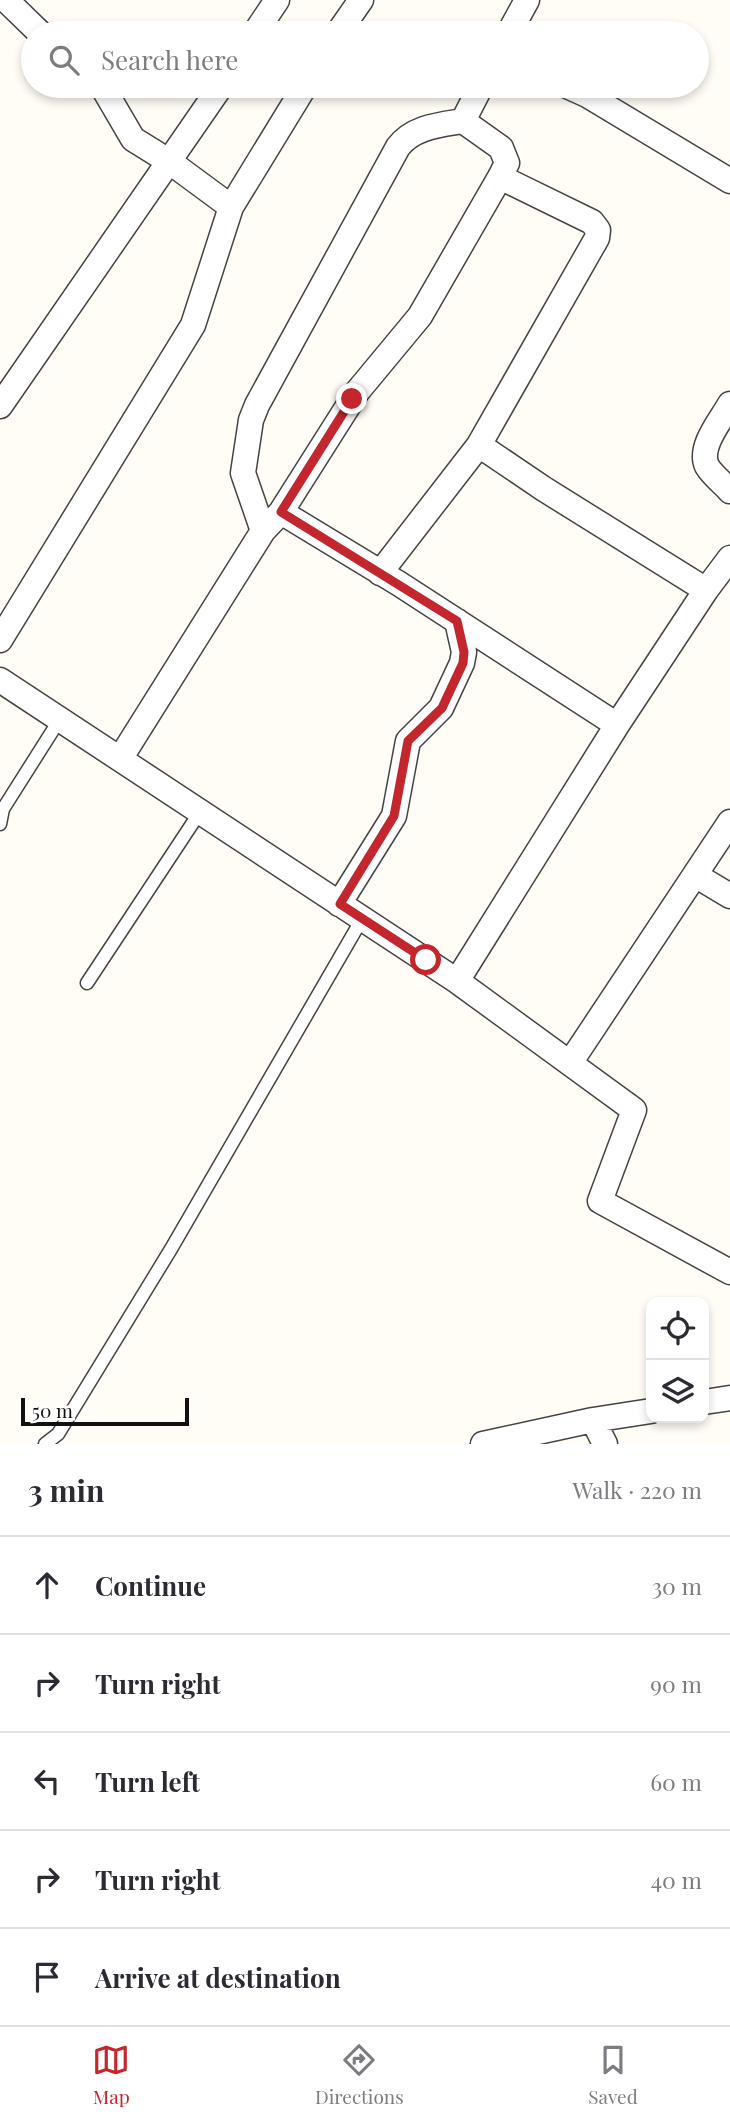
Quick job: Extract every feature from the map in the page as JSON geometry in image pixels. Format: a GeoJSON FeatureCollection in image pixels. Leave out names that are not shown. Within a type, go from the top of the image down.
{"type":"FeatureCollection","features":[{"type":"Feature","properties":{"kind":"street"},"geometry":{"type":"LineString","coordinates":[[6,0],[28,21]]}},
{"type":"Feature","properties":{"kind":"street"},"geometry":{"type":"LineString","coordinates":[[263,21],[277,0]]}},
{"type":"Feature","properties":{"kind":"street"},"geometry":{"type":"LineString","coordinates":[[346,21],[361,0]]}},
{"type":"Feature","properties":{"kind":"street"},"geometry":{"type":"LineString","coordinates":[[516,21],[527,0]]}},
{"type":"Feature","properties":{"kind":"street"},"geometry":{"type":"LineString","coordinates":[[109,98],[133,139],[231,206]]}},
{"type":"Feature","properties":{"kind":"street"},"geometry":{"type":"LineString","coordinates":[[0,406],[213,98]]}},
{"type":"Feature","properties":{"kind":"street"},"geometry":{"type":"LineString","coordinates":[[0,640],[193,325],[231,206],[298,98]]}},
{"type":"Feature","properties":{"kind":"street"},"geometry":{"type":"LineString","coordinates":[[463,121],[475,98]]}},
{"type":"Feature","properties":{"kind":"street"},"geometry":{"type":"LineString","coordinates":[[592,98],[730,181]]}},
{"type":"Feature","properties":{"kind":"street"},"geometry":{"type":"LineString","coordinates":[[120,759],[263,531],[281,512],[352,399],[428,304],[500,177],[507,163],[504,153],[463,121],[426,128],[410,135],[398,147],[257,405],[251,420],[243,473],[263,531]]}},
{"type":"Feature","properties":{"kind":"street"},"geometry":{"type":"LineString","coordinates":[[380,573],[479,445],[597,238],[598,230],[592,222],[500,177]]}},
{"type":"Feature","properties":{"kind":"street"},"geometry":{"type":"LineString","coordinates":[[730,404],[708,443],[705,459],[708,468],[730,491]]}},
{"type":"Feature","properties":{"kind":"street"},"geometry":{"type":"LineString","coordinates":[[479,445],[706,590]]}},
{"type":"Feature","properties":{"kind":"street"},"geometry":{"type":"LineString","coordinates":[[281,512],[457,621],[617,725]]}},
{"type":"Feature","properties":{"kind":"street"},"geometry":{"type":"LineString","coordinates":[[457,981],[617,725],[730,558]]}},
{"type":"Feature","properties":{"kind":"street"},"geometry":{"type":"LineString","coordinates":[[340,904],[394,816],[408,741],[442,708],[463,663],[464,652],[457,621]]}},
{"type":"Feature","properties":{"kind":"street"},"geometry":{"type":"LineString","coordinates":[[0,680],[457,981],[634,1110],[600,1201],[730,1272]]}},
{"type":"Feature","properties":{"kind":"street"},"geometry":{"type":"LineString","coordinates":[[570,1063],[730,822]]}},
{"type":"Feature","properties":{"kind":"street"},"geometry":{"type":"LineString","coordinates":[[695,875],[730,896]]}},
{"type":"Feature","properties":{"kind":"street"},"geometry":{"type":"LineString","coordinates":[[709,1401],[730,1398]]}},
{"type":"Feature","properties":{"kind":"street"},"geometry":{"type":"LineString","coordinates":[[483,1444],[593,1420],[646,1412]]}},
{"type":"Feature","properties":{"kind":"street"},"geometry":{"type":"LineString","coordinates":[[593,1420],[605,1444]]}},
{"type":"Feature","properties":{"kind":"lane"},"geometry":{"type":"LineString","coordinates":[[0,824],[3,809],[60,719]]}},
{"type":"Feature","properties":{"kind":"lane"},"geometry":{"type":"LineString","coordinates":[[87,983],[200,812]]}},
{"type":"Feature","properties":{"kind":"lane"},"geometry":{"type":"LineString","coordinates":[[45,1444],[58,1434],[171,1249],[362,919]]}},
{"type":"Feature","properties":{"kind":"route"},"geometry":{"type":"LineString","coordinates":[[352,399],[281,512],[457,621],[464,652],[463,663],[442,708],[408,741],[397,809],[340,904],[426,960]]}}]}
